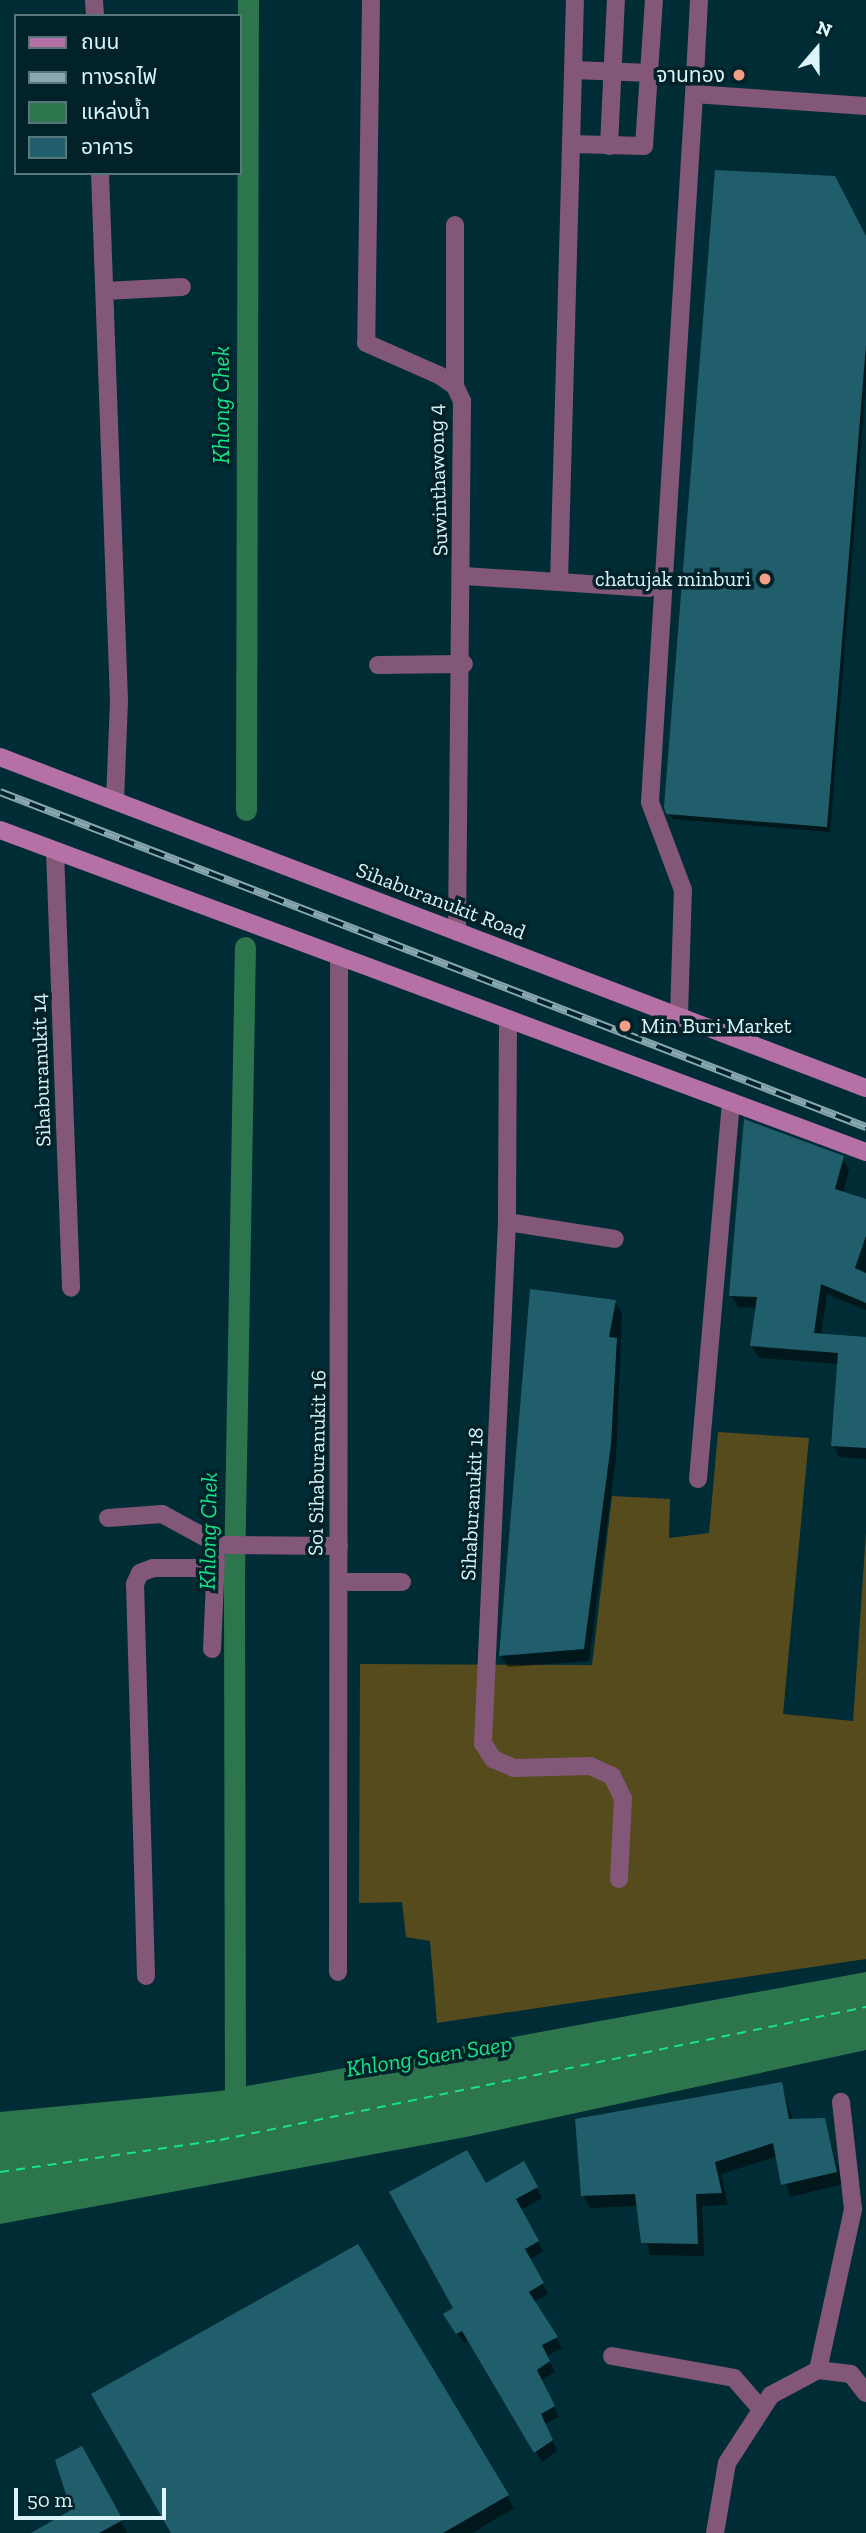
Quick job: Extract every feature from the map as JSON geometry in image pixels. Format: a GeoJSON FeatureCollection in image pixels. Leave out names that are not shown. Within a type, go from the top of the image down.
{"type":"FeatureCollection","features":[{"type":"Feature","properties":{"kind":"main road","name":"Sihaburanukit Road"},"geometry":{"type":"LineString","coordinates":[[0,757],[866,1088]]}},
{"type":"Feature","properties":{"kind":"main road"},"geometry":{"type":"LineString","coordinates":[[0,830],[866,1152]]}},
{"type":"Feature","properties":{"kind":"street","name":"Suwinthawong 4"},"geometry":{"type":"LineString","coordinates":[[371,0],[366,343],[455,386],[462,401],[464,664],[457,932]]}},
{"type":"Feature","properties":{"kind":"street"},"geometry":{"type":"LineString","coordinates":[[559,582],[575,0]]}},
{"type":"Feature","properties":{"kind":"street"},"geometry":{"type":"LineString","coordinates":[[609,146],[616,0]]}},
{"type":"Feature","properties":{"kind":"street"},"geometry":{"type":"LineString","coordinates":[[572,144],[644,146],[654,0]]}},
{"type":"Feature","properties":{"kind":"street"},"geometry":{"type":"LineString","coordinates":[[679,1015],[682,890],[650,802],[699,0]]}},
{"type":"Feature","properties":{"kind":"street"},"geometry":{"type":"LineString","coordinates":[[573,70],[651,73]]}},
{"type":"Feature","properties":{"kind":"street"},"geometry":{"type":"LineString","coordinates":[[694,93],[866,106]]}},
{"type":"Feature","properties":{"kind":"street"},"geometry":{"type":"LineString","coordinates":[[100,175],[119,701],[115,801]]}},
{"type":"Feature","properties":{"kind":"street"},"geometry":{"type":"LineString","coordinates":[[455,225],[455,386]]}},
{"type":"Feature","properties":{"kind":"street"},"geometry":{"type":"LineString","coordinates":[[105,291],[182,287]]}},
{"type":"Feature","properties":{"kind":"street"},"geometry":{"type":"LineString","coordinates":[[464,576],[649,588]]}},
{"type":"Feature","properties":{"kind":"street"},"geometry":{"type":"LineString","coordinates":[[378,665],[464,664]]}},
{"type":"Feature","properties":{"kind":"street","name":"Sihaburanukit 14"},"geometry":{"type":"LineString","coordinates":[[55,850],[71,1288]]}},
{"type":"Feature","properties":{"kind":"street","name":"Soi Sihaburanukit 16"},"geometry":{"type":"LineString","coordinates":[[338,1972],[339,956]]}},
{"type":"Feature","properties":{"kind":"street","name":"Sihaburanukit 18"},"geometry":{"type":"LineString","coordinates":[[508,1019],[506,1222],[483,1743],[493,1759],[514,1768],[590,1766],[612,1776],[623,1800],[619,1879]]}},
{"type":"Feature","properties":{"kind":"street"},"geometry":{"type":"LineString","coordinates":[[698,1479],[731,1101]]}},
{"type":"Feature","properties":{"kind":"street"},"geometry":{"type":"LineString","coordinates":[[506,1222],[615,1239]]}},
{"type":"Feature","properties":{"kind":"street"},"geometry":{"type":"LineString","coordinates":[[108,1518],[162,1514],[219,1545],[258,1542],[339,1546]]}},
{"type":"Feature","properties":{"kind":"street"},"geometry":{"type":"LineString","coordinates":[[212,1649],[215,1567],[219,1545]]}},
{"type":"Feature","properties":{"kind":"street"},"geometry":{"type":"LineString","coordinates":[[146,1976],[135,1584],[140,1573],[153,1568],[215,1567]]}},
{"type":"Feature","properties":{"kind":"street"},"geometry":{"type":"LineString","coordinates":[[339,1582],[402,1582]]}},
{"type":"Feature","properties":{"kind":"street"},"geometry":{"type":"LineString","coordinates":[[818,2370],[853,2209],[841,2102]]}},
{"type":"Feature","properties":{"kind":"street"},"geometry":{"type":"LineString","coordinates":[[611,2356],[734,2378],[759,2407]]}},
{"type":"Feature","properties":{"kind":"street"},"geometry":{"type":"LineString","coordinates":[[715,2533],[727,2463],[759,2407],[787,2381],[818,2370],[851,2374],[866,2393]]}},
{"type":"Feature","properties":{"kind":"shaded area"},"geometry":{"type":"Polygon","coordinates":[[[718,1432],[809,1438],[783,1714],[853,1721],[866,1533],[866,1959],[437,2023],[430,1941],[406,1937],[402,1902],[359,1903],[360,1664],[592,1665],[612,1496],[670,1499],[669,1538],[709,1533],[718,1432]]]}},
{"type":"Feature","properties":{"kind":"water","name":"Khlong Saen Saep"},"geometry":{"type":"Polygon","coordinates":[[[866,1972],[866,2050],[466,2137],[0,2224],[0,2112],[220,2091],[866,1972]]]}},
{"type":"Feature","properties":{"kind":"building","name":"chatujak minburi"},"geometry":{"type":"Polygon","coordinates":[[[715,170],[835,176],[866,236],[866,345],[827,827],[666,814],[664,807],[715,170]]]}},
{"type":"Feature","properties":{"kind":"building"},"geometry":{"type":"Polygon","coordinates":[[[744,1119],[844,1156],[835,1189],[866,1199],[866,1236],[855,1268],[866,1273],[866,1303],[821,1284],[814,1333],[866,1337],[866,1448],[831,1446],[838,1353],[750,1346],[757,1297],[729,1296],[744,1119]]]}},
{"type":"Feature","properties":{"kind":"building"},"geometry":{"type":"Polygon","coordinates":[[[530,1289],[616,1300],[609,1337],[617,1338],[611,1444],[584,1649],[499,1656],[530,1289]]]}},
{"type":"Feature","properties":{"kind":"building"},"geometry":{"type":"Polygon","coordinates":[[[782,2082],[789,2119],[825,2118],[837,2172],[781,2185],[773,2143],[715,2162],[722,2193],[696,2194],[698,2244],[641,2243],[635,2194],[581,2196],[575,2119],[782,2082]]]}},
{"type":"Feature","properties":{"kind":"building"},"geometry":{"type":"Polygon","coordinates":[[[467,2150],[486,2183],[524,2161],[538,2187],[516,2199],[539,2241],[525,2249],[544,2283],[529,2292],[558,2337],[542,2345],[550,2361],[537,2370],[555,2406],[541,2414],[553,2440],[534,2453],[462,2331],[456,2334],[443,2314],[453,2308],[389,2192],[467,2150]]]}},
{"type":"Feature","properties":{"kind":"building"},"geometry":{"type":"Polygon","coordinates":[[[358,2244],[509,2495],[443,2533],[171,2533],[91,2394],[358,2244]]]}},
{"type":"Feature","properties":{"kind":"building"},"geometry":{"type":"Polygon","coordinates":[[[82,2446],[123,2520],[99,2533],[31,2533],[71,2510],[55,2460],[82,2446]]]}},
{"type":"Feature","properties":{"kind":"waterway","name":"Khlong Chek"},"geometry":{"type":"LineString","coordinates":[[246,810],[248,0]]}},
{"type":"Feature","properties":{"kind":"waterway","name":"Khlong Chek"},"geometry":{"type":"LineString","coordinates":[[235,2116],[234,1575],[245,947]]}},
{"type":"Feature","properties":{"kind":"ferry route"},"geometry":{"type":"LineString","coordinates":[[0,2172],[220,2140],[866,2007]]}},
{"type":"Feature","properties":{"kind":"railway"},"geometry":{"type":"LineString","coordinates":[[0,792],[866,1127]]}},
{"type":"Feature","properties":{"kind":"place","name":"จานทอง"},"geometry":{"type":"Point","coordinates":[739,75]}},
{"type":"Feature","properties":{"kind":"place","name":"chatujak minburi"},"geometry":{"type":"Point","coordinates":[765,579]}},
{"type":"Feature","properties":{"kind":"place","name":"Min Buri Market"},"geometry":{"type":"Point","coordinates":[625,1026]}}]}
